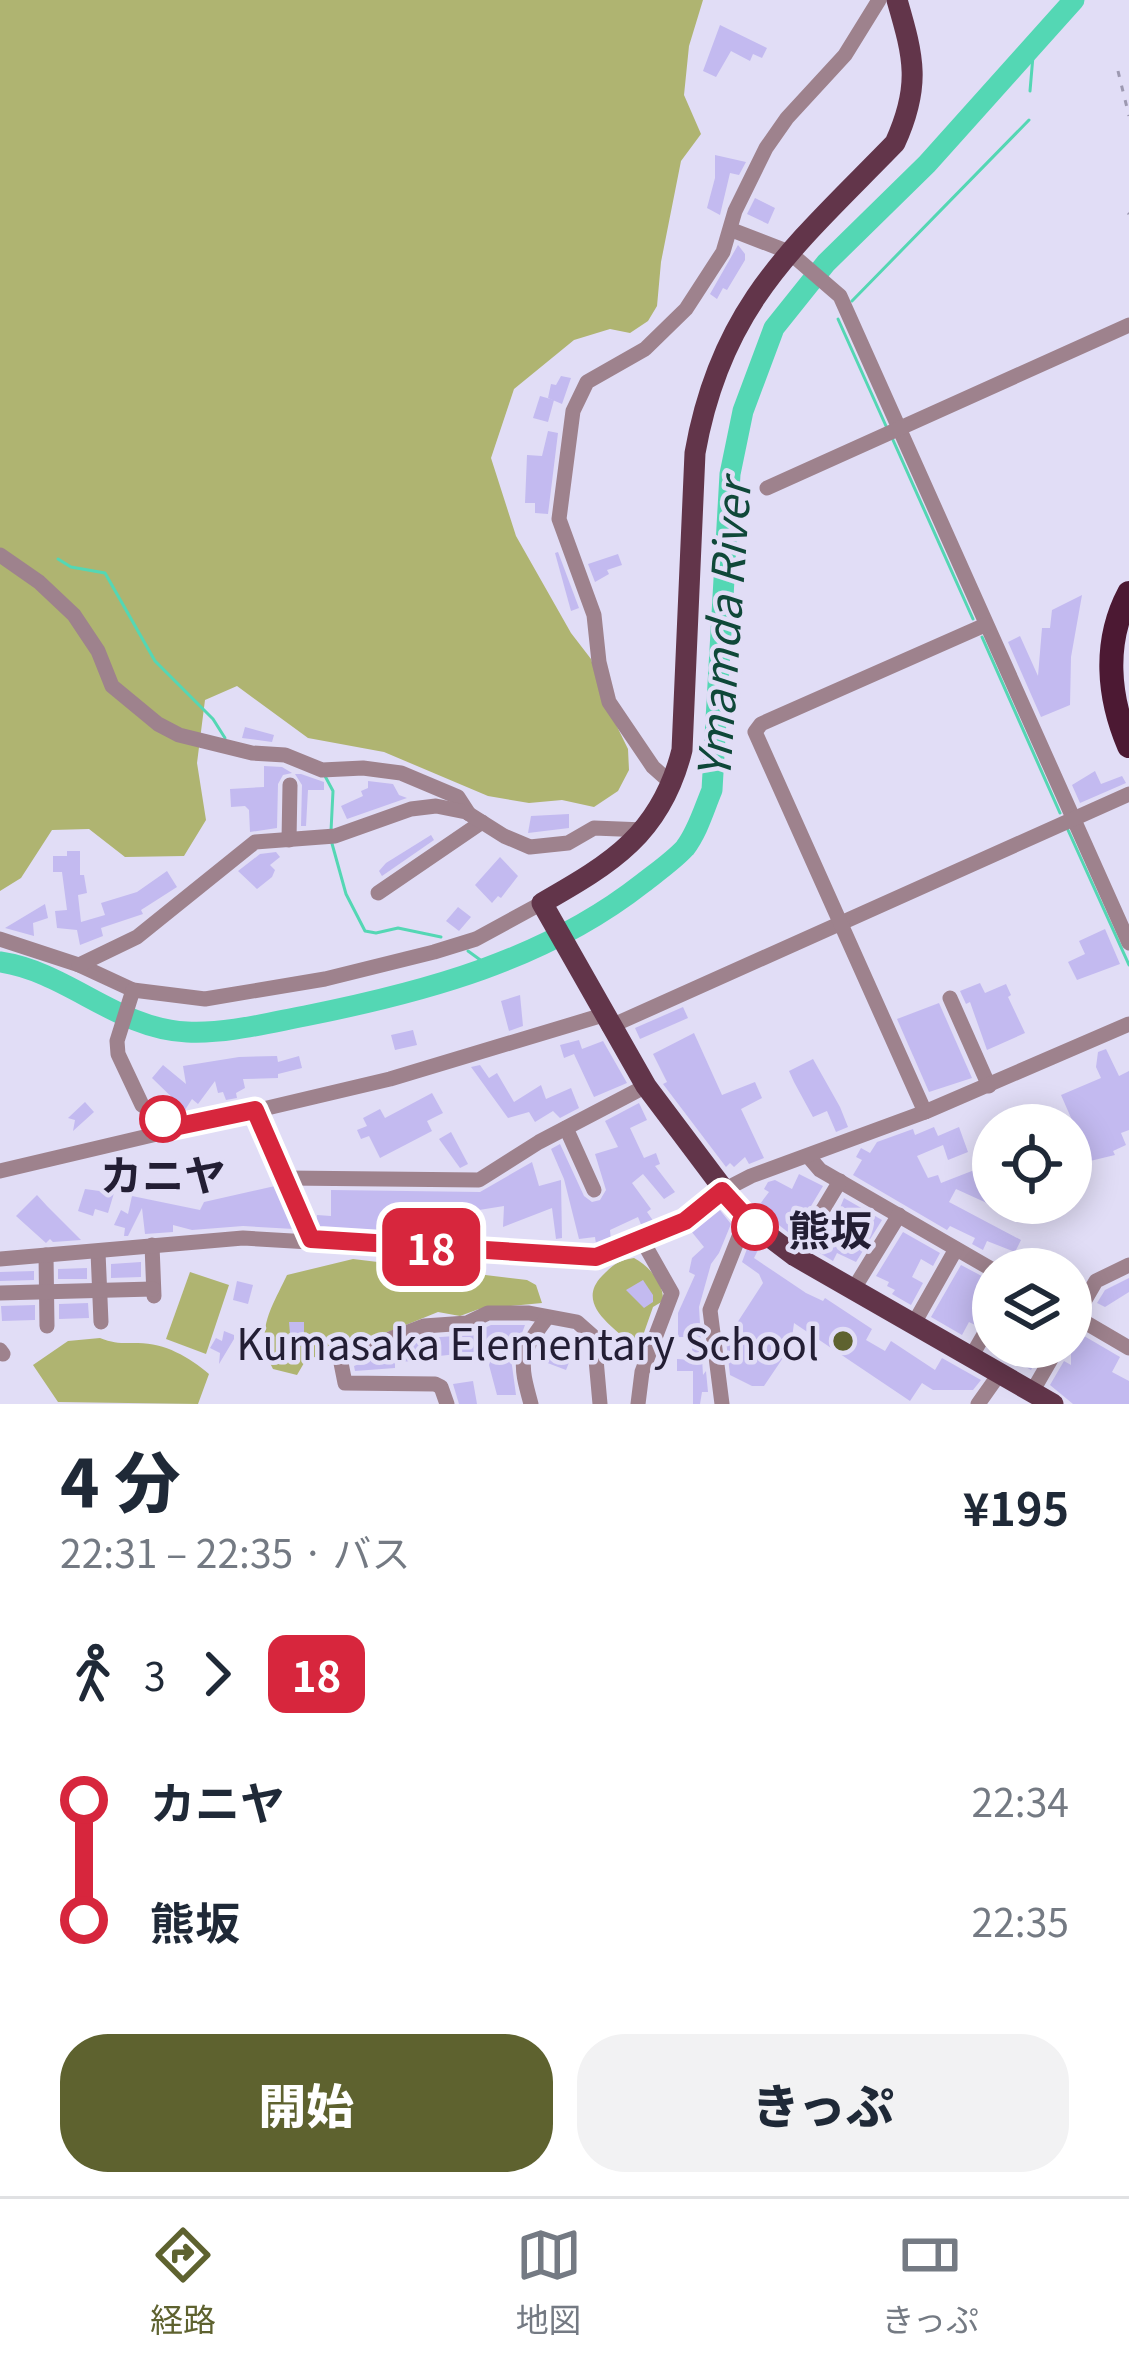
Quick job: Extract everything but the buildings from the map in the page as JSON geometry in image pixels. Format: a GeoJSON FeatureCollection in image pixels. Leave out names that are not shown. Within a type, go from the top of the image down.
{"type":"FeatureCollection","features":[{"type":"Feature","properties":{"kind":"highway"},"geometry":{"type":"LineString","coordinates":[[1129,593],[1115,628],[1112,654],[1115,709],[1129,746]]}},
{"type":"Feature","properties":{"kind":"main road"},"geometry":{"type":"LineString","coordinates":[[897,0],[915,66],[907,117],[895,143],[789,252],[745,309],[702,412],[695,453],[682,750],[671,783],[644,830],[608,865],[544,907],[646,1086],[746,1220],[795,1256],[1053,1404]]}},
{"type":"Feature","properties":{"kind":"street"},"geometry":{"type":"LineString","coordinates":[[671,783],[653,767],[609,702],[594,615],[559,519],[568,436],[581,388],[645,349],[686,309],[723,252],[734,211],[766,148],[787,118],[845,56],[879,0]]}},
{"type":"Feature","properties":{"kind":"street"},"geometry":{"type":"LineString","coordinates":[[731,230],[789,252],[836,292],[1129,943]]}},
{"type":"Feature","properties":{"kind":"street"},"geometry":{"type":"LineString","coordinates":[[767,488],[1129,325]]}},
{"type":"Feature","properties":{"kind":"street"},"geometry":{"type":"LineString","coordinates":[[0,555],[74,615],[98,651],[112,686],[136,709],[179,735],[252,753],[285,755],[322,770],[401,773],[458,797],[475,818]]}},
{"type":"Feature","properties":{"kind":"street"},"geometry":{"type":"LineString","coordinates":[[925,1112],[756,739],[758,727],[986,625]]}},
{"type":"Feature","properties":{"kind":"street"},"geometry":{"type":"LineString","coordinates":[[289,840],[290,785]]}},
{"type":"Feature","properties":{"kind":"street"},"geometry":{"type":"LineString","coordinates":[[0,1171],[390,1079],[606,1021],[1129,794]]}},
{"type":"Feature","properties":{"kind":"street"},"geometry":{"type":"LineString","coordinates":[[79,965],[137,937],[254,842],[331,836],[411,809],[436,806],[475,818],[530,847],[568,843],[593,828],[644,830]]}},
{"type":"Feature","properties":{"kind":"street"},"geometry":{"type":"LineString","coordinates":[[378,893],[475,818]]}},
{"type":"Feature","properties":{"kind":"street"},"geometry":{"type":"LineString","coordinates":[[0,939],[79,965],[133,990],[205,999],[325,979],[476,939],[544,907]]}},
{"type":"Feature","properties":{"kind":"street"},"geometry":{"type":"LineString","coordinates":[[133,990],[117,1040],[118,1054],[142,1105],[174,1127]]}},
{"type":"Feature","properties":{"kind":"street"},"geometry":{"type":"LineString","coordinates":[[950,998],[989,1086]]}},
{"type":"Feature","properties":{"kind":"street"},"geometry":{"type":"LineString","coordinates":[[0,1259],[218,1238],[605,1256],[685,1221],[722,1191],[989,1086],[1129,1024]]}},
{"type":"Feature","properties":{"kind":"street"},"geometry":{"type":"LineString","coordinates":[[286,1178],[479,1180],[646,1086]]}},
{"type":"Feature","properties":{"kind":"street"},"geometry":{"type":"LineString","coordinates":[[255,1110],[311,1239]]}},
{"type":"Feature","properties":{"kind":"street"},"geometry":{"type":"LineString","coordinates":[[566,1128],[594,1190]]}},
{"type":"Feature","properties":{"kind":"street"},"geometry":{"type":"LineString","coordinates":[[808,1156],[820,1170],[972,1258]]}},
{"type":"Feature","properties":{"kind":"street"},"geometry":{"type":"LineString","coordinates":[[795,1256],[840,1181]]}},
{"type":"Feature","properties":{"kind":"street"},"geometry":{"type":"LineString","coordinates":[[853,1290],[899,1215]]}},
{"type":"Feature","properties":{"kind":"street"},"geometry":{"type":"LineString","coordinates":[[722,1404],[710,1310],[746,1220]]}},
{"type":"Feature","properties":{"kind":"street"},"geometry":{"type":"LineString","coordinates":[[638,1404],[642,1372],[672,1293],[642,1240]]}},
{"type":"Feature","properties":{"kind":"street"},"geometry":{"type":"LineString","coordinates":[[0,1293],[100,1290],[154,1294],[152,1245]]}},
{"type":"Feature","properties":{"kind":"street"},"geometry":{"type":"LineString","coordinates":[[913,1324],[956,1249]]}},
{"type":"Feature","properties":{"kind":"street"},"geometry":{"type":"LineString","coordinates":[[98,1252],[101,1322]]}},
{"type":"Feature","properties":{"kind":"street"},"geometry":{"type":"LineString","coordinates":[[46,1255],[47,1326]]}},
{"type":"Feature","properties":{"kind":"street"},"geometry":{"type":"LineString","coordinates":[[1092,1287],[1129,1265]]}},
{"type":"Feature","properties":{"kind":"street"},"geometry":{"type":"LineString","coordinates":[[447,1404],[441,1387],[435,1384],[345,1383],[340,1358],[424,1326],[467,1323],[488,1313],[529,1313],[577,1322],[593,1337],[600,1404]]}},
{"type":"Feature","properties":{"kind":"street"},"geometry":{"type":"LineString","coordinates":[[530,1404],[521,1361],[546,1318]]}},
{"type":"Feature","properties":{"kind":"street"},"geometry":{"type":"LineString","coordinates":[[1092,1329],[1129,1348]]}},
{"type":"Feature","properties":{"kind":"street"},"geometry":{"type":"LineString","coordinates":[[1032,1391],[1046,1368]]}},
{"type":"Feature","properties":{"kind":"street"},"geometry":{"type":"LineString","coordinates":[[979,1404],[1000,1373]]}},
{"type":"Feature","properties":{"kind":"path"},"geometry":{"type":"LineString","coordinates":[[1118,71],[1129,116]]}},
{"type":"Feature","properties":{"kind":"green space"},"geometry":{"type":"Polygon","coordinates":[[[0,0],[703,0],[689,46],[684,95],[701,134],[681,161],[657,306],[648,321],[630,333],[610,329],[574,340],[514,389],[491,458],[516,536],[591,659],[603,698],[628,749],[629,770],[618,791],[594,807],[562,800],[529,803],[488,796],[384,752],[308,738],[237,686],[205,700],[197,763],[206,820],[184,856],[125,857],[89,829],[52,830],[21,878],[0,891],[0,0]]]}},
{"type":"Feature","properties":{"kind":"green space"},"geometry":{"type":"Polygon","coordinates":[[[634,1258],[654,1276],[663,1301],[653,1307],[640,1344],[633,1345],[607,1323],[593,1296],[602,1276],[634,1258]]]}},
{"type":"Feature","properties":{"kind":"green space"},"geometry":{"type":"Polygon","coordinates":[[[353,1259],[527,1280],[536,1285],[542,1303],[479,1309],[460,1316],[438,1312],[391,1331],[336,1345],[304,1363],[297,1375],[273,1369],[265,1332],[287,1275],[353,1259]]]}},
{"type":"Feature","properties":{"kind":"green space"},"geometry":{"type":"Polygon","coordinates":[[[190,1272],[229,1285],[206,1354],[166,1339],[190,1272]]]}},
{"type":"Feature","properties":{"kind":"green space"},"geometry":{"type":"Polygon","coordinates":[[[100,1338],[158,1345],[193,1362],[209,1374],[198,1404],[58,1402],[33,1365],[68,1341],[100,1338]]]}},
{"type":"Feature","properties":{"kind":"waterway","name":"Ymamda River"},"geometry":{"type":"LineString","coordinates":[[0,962],[48,977],[162,1029],[202,1032],[247,1027],[395,996],[525,953],[605,910],[675,857],[694,834],[712,790],[730,474],[743,411],[774,328],[826,263],[927,164],[1074,0]]}},
{"type":"Feature","properties":{"kind":"waterway"},"geometry":{"type":"LineString","coordinates":[[1030,91],[1034,44]]}},
{"type":"Feature","properties":{"kind":"waterway"},"geometry":{"type":"LineString","coordinates":[[852,301],[1029,120]]}},
{"type":"Feature","properties":{"kind":"waterway"},"geometry":{"type":"LineString","coordinates":[[838,319],[886,426]]}},
{"type":"Feature","properties":{"kind":"waterway"},"geometry":{"type":"LineString","coordinates":[[893,440],[973,619]]}},
{"type":"Feature","properties":{"kind":"waterway"},"geometry":{"type":"LineString","coordinates":[[58,559],[71,567],[105,573],[155,661],[213,719],[225,738]]}},
{"type":"Feature","properties":{"kind":"waterway"},"geometry":{"type":"LineString","coordinates":[[982,637],[1060,813]]}},
{"type":"Feature","properties":{"kind":"waterway"},"geometry":{"type":"LineString","coordinates":[[325,776],[333,791],[331,831]]}},
{"type":"Feature","properties":{"kind":"waterway"},"geometry":{"type":"LineString","coordinates":[[1068,830],[1129,965]]}},
{"type":"Feature","properties":{"kind":"waterway"},"geometry":{"type":"LineString","coordinates":[[331,840],[346,894],[365,931],[398,928],[441,937]]}},
{"type":"Feature","properties":{"kind":"waterway"},"geometry":{"type":"LineString","coordinates":[[468,951],[490,967]]}},
{"type":"Feature","properties":{"kind":"bus line","name":"18"},"geometry":{"type":"LineString","coordinates":[[163,1119],[174,1127],[255,1110],[311,1239],[605,1256],[685,1221],[722,1191],[755,1227]]}},
{"type":"Feature","properties":{"kind":"place","name":"カニヤ"},"geometry":{"type":"Point","coordinates":[163,1119]}},
{"type":"Feature","properties":{"kind":"place","name":"熊坂"},"geometry":{"type":"Point","coordinates":[755,1227]}},
{"type":"Feature","properties":{"kind":"place","name":"Kumasaka Elementary School"},"geometry":{"type":"Point","coordinates":[843,1341]}}]}
